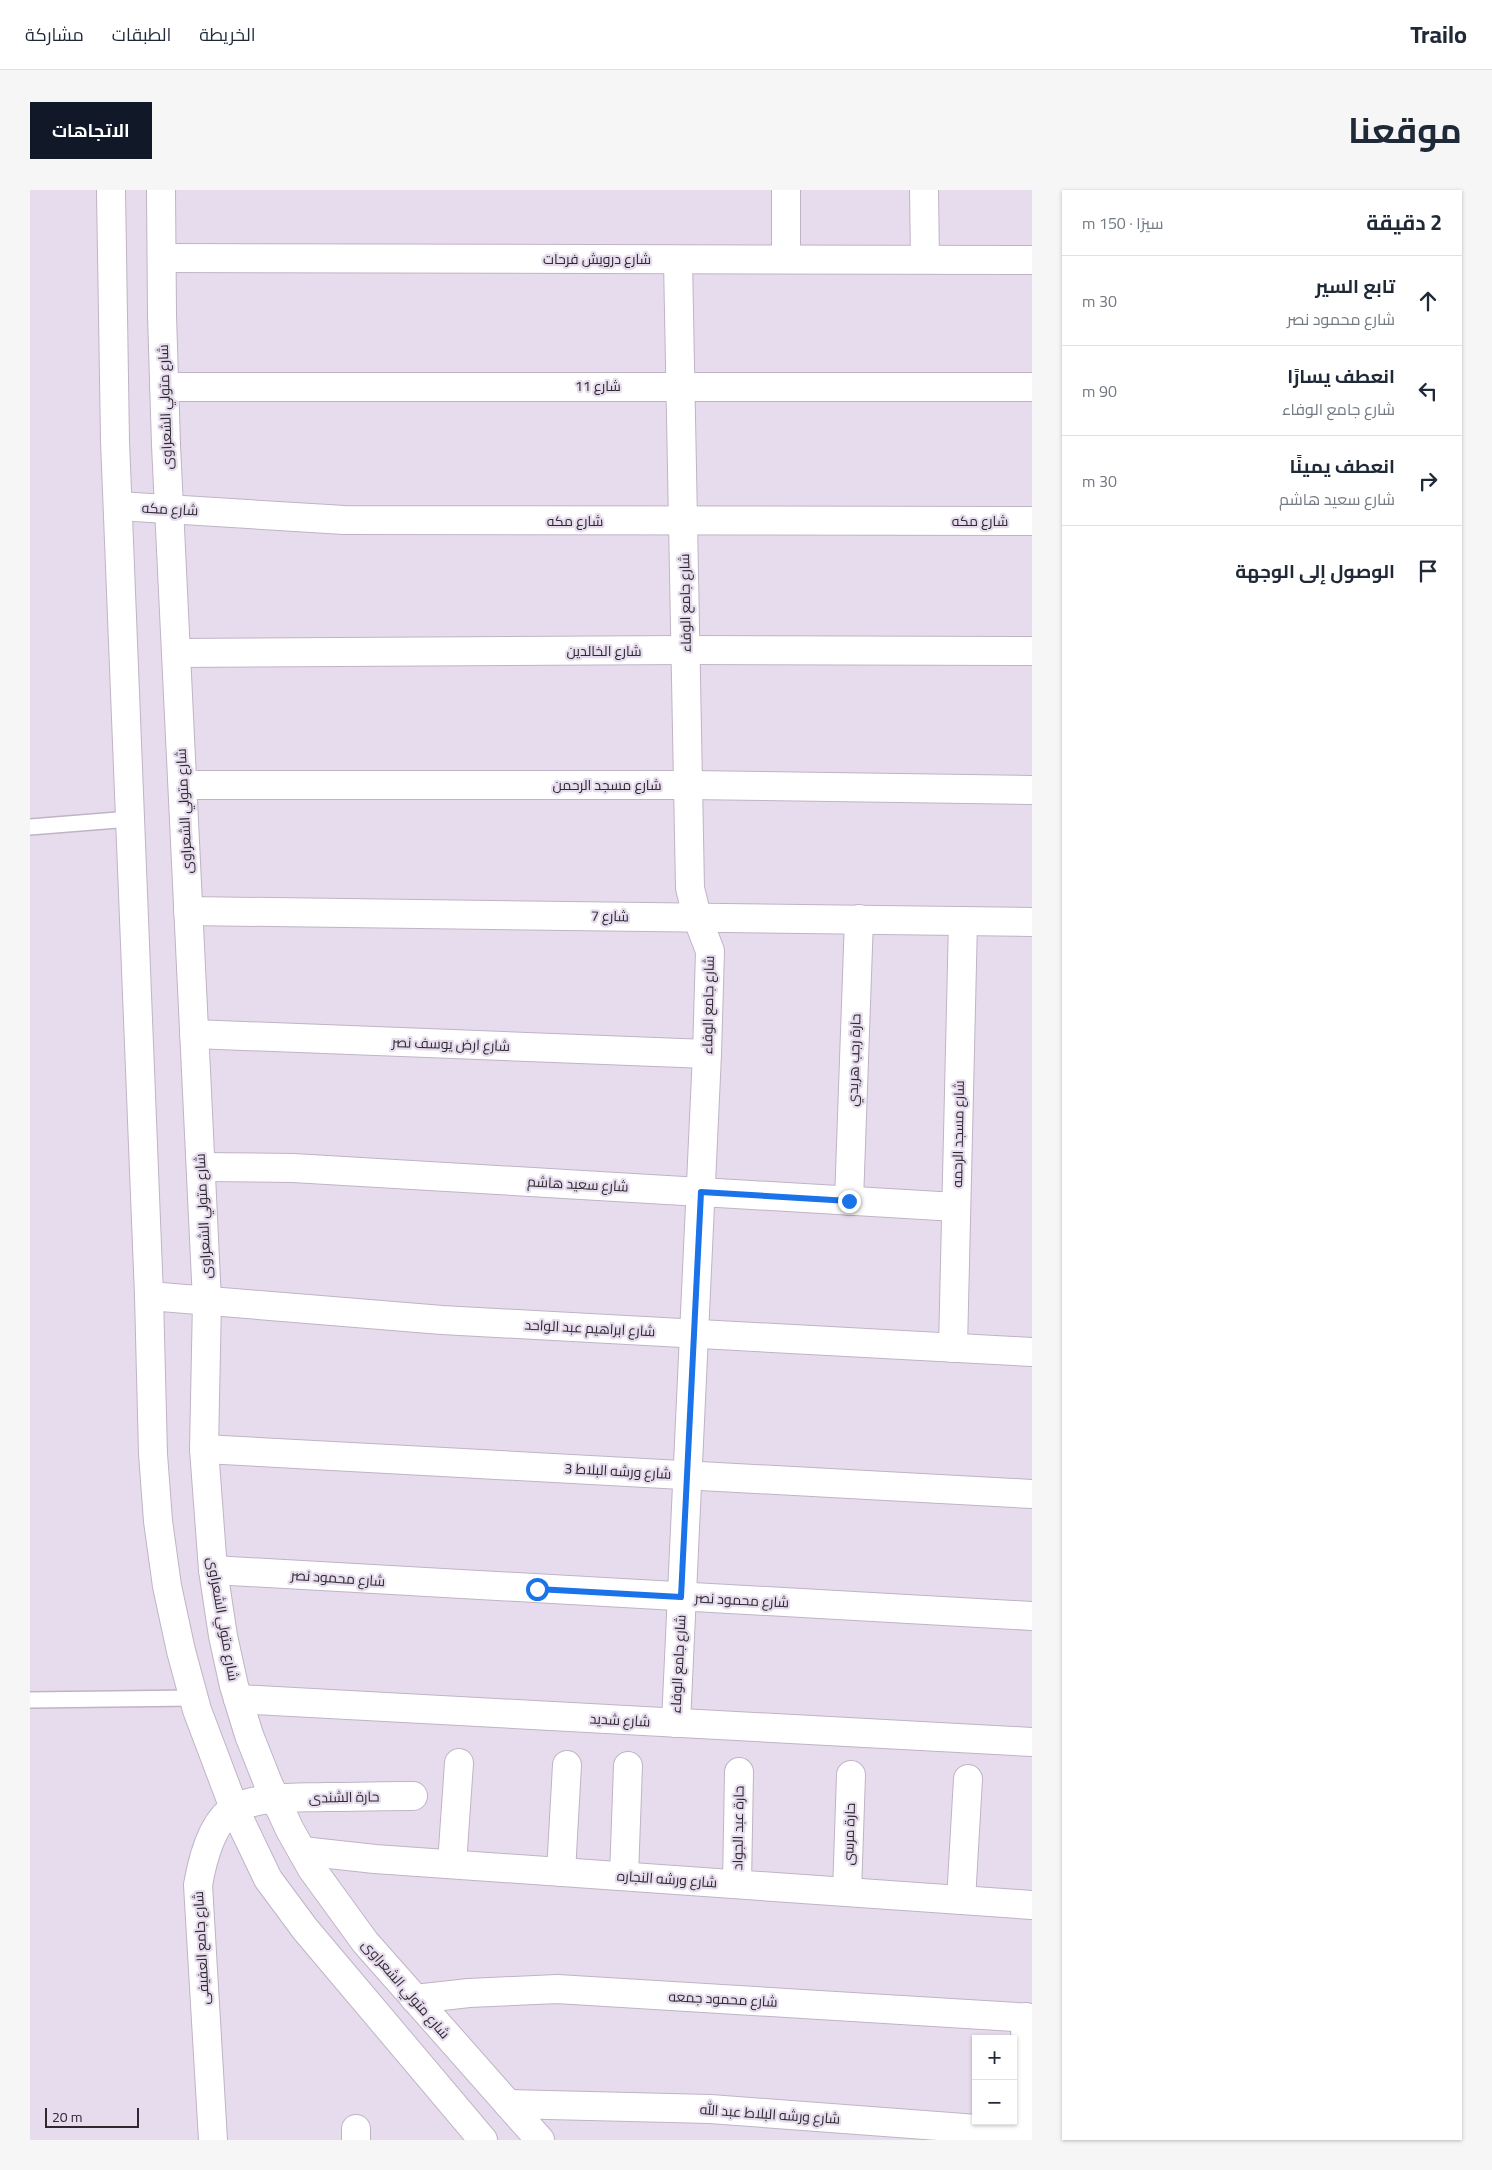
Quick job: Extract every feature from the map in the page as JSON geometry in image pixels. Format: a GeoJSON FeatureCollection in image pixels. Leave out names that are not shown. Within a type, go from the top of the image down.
{"type":"FeatureCollection","features":[{"type":"Feature","properties":{"kind":"street"},"geometry":{"type":"LineString","coordinates":[[111,190],[112,305],[118,506],[149,1296],[153,1454],[158,1521],[167,1586],[181,1651],[194,1698],[218,1768],[234,1808],[268,1879],[305,1929],[483,2140]]}},
{"type":"Feature","properties":{"kind":"street","name":"شارع متولي الشعراوى"},"geometry":{"type":"LineString","coordinates":[[161,190],[164,387],[169,509],[207,1301],[204,1449],[212,1570],[223,1636],[249,1735],[275,1798],[302,1851],[348,1921],[540,2140]]}},
{"type":"Feature","properties":{"kind":"street"},"geometry":{"type":"LineString","coordinates":[[786,190],[786,258]]}},
{"type":"Feature","properties":{"kind":"street"},"geometry":{"type":"LineString","coordinates":[[924,190],[925,259]]}},
{"type":"Feature","properties":{"kind":"street","name":"شارع درويش فرحات"},"geometry":{"type":"LineString","coordinates":[[162,258],[1032,260]]}},
{"type":"Feature","properties":{"kind":"street","name":"شارع جامع الوفاء"},"geometry":{"type":"LineString","coordinates":[[676,1723],[701,1192],[710,951],[697,917],[690,888],[678,260]]}},
{"type":"Feature","properties":{"kind":"street","name":"شارع 11"},"geometry":{"type":"LineString","coordinates":[[164,387],[1032,387]]}},
{"type":"Feature","properties":{"kind":"street","name":"شارع مكه"},"geometry":{"type":"LineString","coordinates":[[118,506],[344,520],[1032,521]]}},
{"type":"Feature","properties":{"kind":"street","name":"شارع الخالدين"},"geometry":{"type":"LineString","coordinates":[[176,653],[686,650],[1032,652]]}},
{"type":"Feature","properties":{"kind":"street","name":"شارع مسجد الرحمن"},"geometry":{"type":"LineString","coordinates":[[182,785],[689,785],[1032,790]]}},
{"type":"Feature","properties":{"kind":"street","name":"شارع 7"},"geometry":{"type":"LineString","coordinates":[[188,911],[1032,922]]}},
{"type":"Feature","properties":{"kind":"street","name":"حارة رجب هريدي"},"geometry":{"type":"LineString","coordinates":[[849,1201],[859,919]]}},
{"type":"Feature","properties":{"kind":"street","name":"شارع مسجد الرحمه"},"geometry":{"type":"LineString","coordinates":[[953,1348],[963,921]]}},
{"type":"Feature","properties":{"kind":"street","name":"شارع ارض يوسف نصر"},"geometry":{"type":"LineString","coordinates":[[194,1034],[707,1054]]}},
{"type":"Feature","properties":{"kind":"street","name":"شارع سعيد هاشم"},"geometry":{"type":"LineString","coordinates":[[201,1167],[293,1168],[956,1207]]}},
{"type":"Feature","properties":{"kind":"street","name":"شارع ابراهيم عبد الواحد"},"geometry":{"type":"LineString","coordinates":[[149,1296],[442,1320],[1032,1352]]}},
{"type":"Feature","properties":{"kind":"street","name":"شارع ورشه البلاط 3"},"geometry":{"type":"LineString","coordinates":[[204,1449],[1032,1494]]}},
{"type":"Feature","properties":{"kind":"street","name":"شارع محمود نصر"},"geometry":{"type":"LineString","coordinates":[[212,1570],[1032,1616]]}},
{"type":"Feature","properties":{"kind":"street","name":"شارع شديد"},"geometry":{"type":"LineString","coordinates":[[238,1699],[1032,1742]]}},
{"type":"Feature","properties":{"kind":"street"},"geometry":{"type":"LineString","coordinates":[[452,1864],[459,1764]]}},
{"type":"Feature","properties":{"kind":"street"},"geometry":{"type":"LineString","coordinates":[[561,1872],[567,1765]]}},
{"type":"Feature","properties":{"kind":"street"},"geometry":{"type":"LineString","coordinates":[[624,1876],[628,1766]]}},
{"type":"Feature","properties":{"kind":"street","name":"حارة عبد الجواد"},"geometry":{"type":"LineString","coordinates":[[737,1884],[740,1772]]}},
{"type":"Feature","properties":{"kind":"street","name":"حارة مرسى"},"geometry":{"type":"LineString","coordinates":[[847,1892],[851,1775]]}},
{"type":"Feature","properties":{"kind":"street"},"geometry":{"type":"LineString","coordinates":[[961,1900],[968,1779]]}},
{"type":"Feature","properties":{"kind":"street","name":"حارة الشندى"},"geometry":{"type":"LineString","coordinates":[[275,1798],[413,1796]]}},
{"type":"Feature","properties":{"kind":"street"},"geometry":{"type":"LineString","coordinates":[[234,1808],[275,1798]]}},
{"type":"Feature","properties":{"kind":"street","name":"شارع جامع العفيفى"},"geometry":{"type":"LineString","coordinates":[[213,2140],[198,1884],[202,1858],[208,1842],[216,1829],[234,1808]]}},
{"type":"Feature","properties":{"kind":"street","name":"شارع ورشه النجاره"},"geometry":{"type":"LineString","coordinates":[[302,1851],[452,1864],[1032,1905]]}},
{"type":"Feature","properties":{"kind":"street","name":"شارع محمود جمعه"},"geometry":{"type":"LineString","coordinates":[[415,1999],[469,1993],[557,1989],[1029,2018]]}},
{"type":"Feature","properties":{"kind":"street"},"geometry":{"type":"LineString","coordinates":[[1024,2135],[1029,2018]]}},
{"type":"Feature","properties":{"kind":"street","name":"شارع ورشه البلاط عبد الله"},"geometry":{"type":"LineString","coordinates":[[508,2104],[710,2108],[907,2132],[1024,2135]]}},
{"type":"Feature","properties":{"kind":"lane"},"geometry":{"type":"LineString","coordinates":[[30,827],[130,819]]}},
{"type":"Feature","properties":{"kind":"lane"},"geometry":{"type":"LineString","coordinates":[[30,1700],[194,1698]]}},
{"type":"Feature","properties":{"kind":"route"},"geometry":{"type":"LineString","coordinates":[[537,1589],[681,1597],[701,1192],[849,1201]]}}]}
